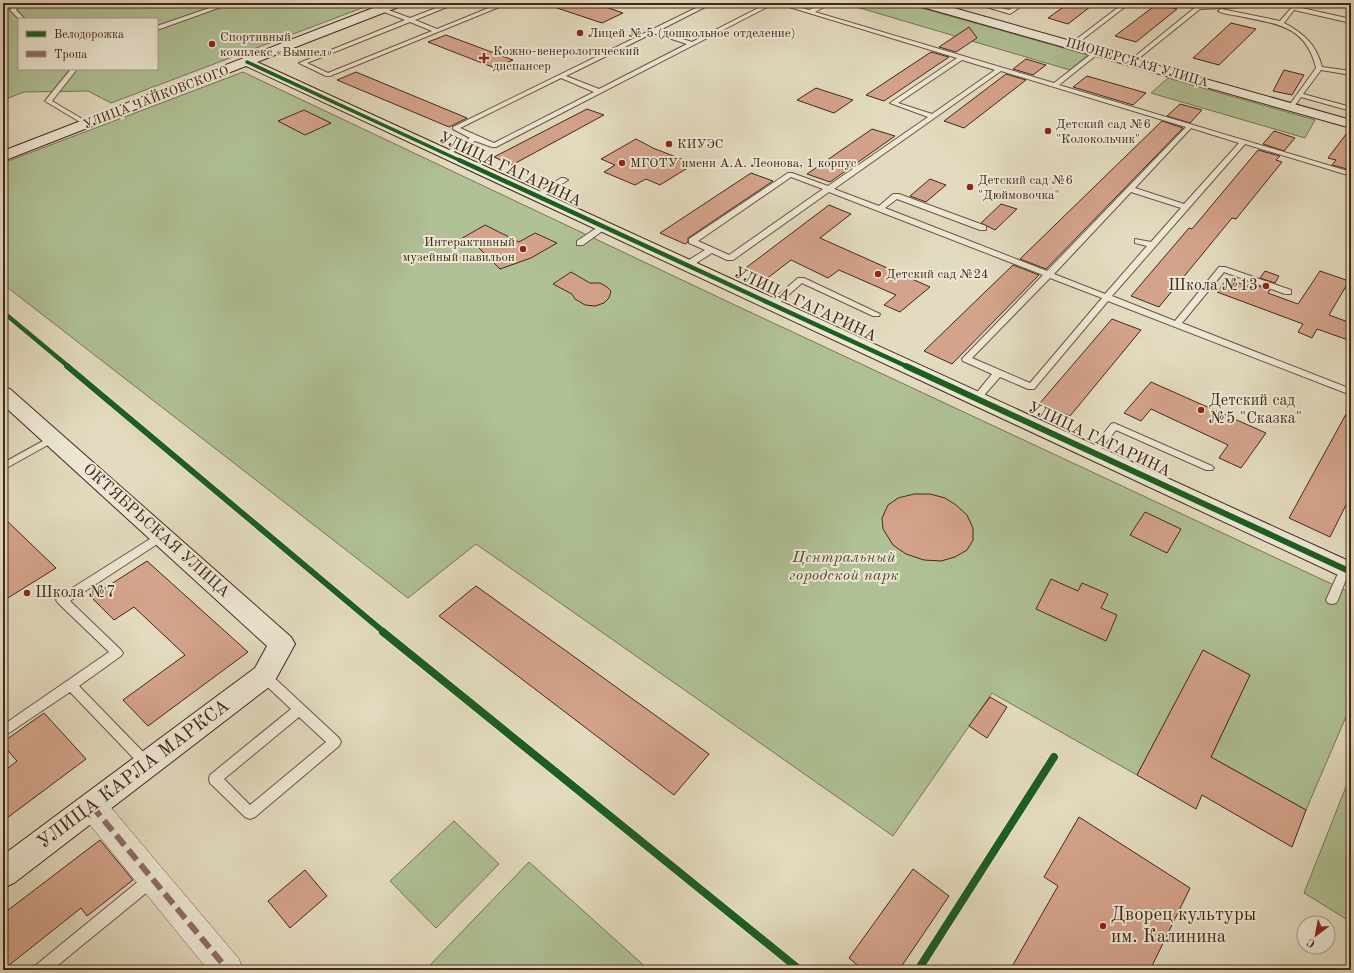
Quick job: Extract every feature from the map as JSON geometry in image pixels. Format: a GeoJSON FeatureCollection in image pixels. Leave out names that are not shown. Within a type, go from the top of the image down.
{"type":"FeatureCollection","features":[{"type":"Feature","properties":{"kind":"street","name":"УЛИЦА ЧАЙКОВСКОГО"},"geometry":{"type":"LineString","coordinates":[[3,156],[397,3]]}},
{"type":"Feature","properties":{"kind":"street","name":"ПИОНЕРСКАЯ УЛИЦА"},"geometry":{"type":"LineString","coordinates":[[924,3],[940,5],[1131,62],[1351,124]]}},
{"type":"Feature","properties":{"kind":"street","name":"УЛИЦА ГАГАРИНА"},"geometry":{"type":"LineString","coordinates":[[247,62],[1094,452],[1348,571]]}},
{"type":"Feature","properties":{"kind":"street","name":"ОКТЯБРЬСКАЯ УЛИЦА"},"geometry":{"type":"LineString","coordinates":[[3,394],[282,644],[264,676]]}},
{"type":"Feature","properties":{"kind":"street","name":"УЛИЦА КАРЛА МАРКСА"},"geometry":{"type":"LineString","coordinates":[[3,873],[264,676]]}},
{"type":"Feature","properties":{"kind":"street"},"geometry":{"type":"LineString","coordinates":[[92,806],[228,970]]}},
{"type":"Feature","properties":{"kind":"lane"},"geometry":{"type":"LineString","coordinates":[[19,3],[13,10],[21,18]]}},
{"type":"Feature","properties":{"kind":"lane"},"geometry":{"type":"LineString","coordinates":[[158,28],[229,3]]}},
{"type":"Feature","properties":{"kind":"lane"},"geometry":{"type":"LineString","coordinates":[[454,3],[302,63],[328,75],[506,3]]}},
{"type":"Feature","properties":{"kind":"lane"},"geometry":{"type":"LineString","coordinates":[[710,3],[455,128],[494,146],[772,3]]}},
{"type":"Feature","properties":{"kind":"lane"},"geometry":{"type":"LineString","coordinates":[[780,3],[1243,142],[1324,168],[1351,174]]}},
{"type":"Feature","properties":{"kind":"lane"},"geometry":{"type":"LineString","coordinates":[[810,12],[828,3]]}},
{"type":"Feature","properties":{"kind":"lane"},"geometry":{"type":"LineString","coordinates":[[977,3],[1010,12],[1023,3]]}},
{"type":"Feature","properties":{"kind":"lane"},"geometry":{"type":"LineString","coordinates":[[1072,44],[1127,3]]}},
{"type":"Feature","properties":{"kind":"lane"},"geometry":{"type":"LineString","coordinates":[[1131,62],[1199,7],[1290,3]]}},
{"type":"Feature","properties":{"kind":"lane"},"geometry":{"type":"LineString","coordinates":[[1199,7],[1281,22],[1306,39],[1316,52],[1319,68],[1291,106]]}},
{"type":"Feature","properties":{"kind":"lane"},"geometry":{"type":"LineString","coordinates":[[1281,22],[1293,8],[1351,21]]}},
{"type":"Feature","properties":{"kind":"lane"},"geometry":{"type":"LineString","coordinates":[[381,9],[438,30]]}},
{"type":"Feature","properties":{"kind":"lane"},"geometry":{"type":"LineString","coordinates":[[653,31],[692,44]]}},
{"type":"Feature","properties":{"kind":"lane"},"geometry":{"type":"LineString","coordinates":[[1055,85],[1097,52]]}},
{"type":"Feature","properties":{"kind":"lane"},"geometry":{"type":"LineString","coordinates":[[932,116],[894,103],[962,58]]}},
{"type":"Feature","properties":{"kind":"lane"},"geometry":{"type":"LineString","coordinates":[[1081,65],[1091,68]]}},
{"type":"Feature","properties":{"kind":"lane"},"geometry":{"type":"LineString","coordinates":[[1319,68],[1351,74]]}},
{"type":"Feature","properties":{"kind":"lane"},"geometry":{"type":"LineString","coordinates":[[1000,69],[932,116],[828,189],[730,258],[692,241],[790,174],[828,189],[879,209],[1048,275],[1106,298],[1351,392]]}},
{"type":"Feature","properties":{"kind":"lane"},"geometry":{"type":"LineString","coordinates":[[73,70],[48,100],[87,124]]}},
{"type":"Feature","properties":{"kind":"lane"},"geometry":{"type":"LineString","coordinates":[[560,76],[600,92]]}},
{"type":"Feature","properties":{"kind":"lane"},"geometry":{"type":"LineString","coordinates":[[1299,95],[1351,109]]}},
{"type":"Feature","properties":{"kind":"lane"},"geometry":{"type":"LineString","coordinates":[[1190,126],[966,359],[1031,387],[1151,245],[1243,142]]}},
{"type":"Feature","properties":{"kind":"lane"},"geometry":{"type":"LineString","coordinates":[[445,154],[476,138]]}},
{"type":"Feature","properties":{"kind":"lane"},"geometry":{"type":"LineString","coordinates":[[537,196],[564,180]]}},
{"type":"Feature","properties":{"kind":"lane"},"geometry":{"type":"LineString","coordinates":[[1130,189],[1185,207]]}},
{"type":"Feature","properties":{"kind":"lane"},"geometry":{"type":"LineString","coordinates":[[879,209],[896,196],[983,228]]}},
{"type":"Feature","properties":{"kind":"lane"},"geometry":{"type":"LineString","coordinates":[[580,243],[604,227]]}},
{"type":"Feature","properties":{"kind":"lane"},"geometry":{"type":"LineString","coordinates":[[1138,241],[1151,245]]}},
{"type":"Feature","properties":{"kind":"lane"},"geometry":{"type":"LineString","coordinates":[[687,265],[711,250]]}},
{"type":"Feature","properties":{"kind":"lane"},"geometry":{"type":"LineString","coordinates":[[1176,325],[1222,269],[1288,292]]}},
{"type":"Feature","properties":{"kind":"lane"},"geometry":{"type":"LineString","coordinates":[[773,304],[801,280],[876,314]]}},
{"type":"Feature","properties":{"kind":"lane"},"geometry":{"type":"LineString","coordinates":[[977,398],[998,373]]}},
{"type":"Feature","properties":{"kind":"lane"},"geometry":{"type":"LineString","coordinates":[[1094,452],[1114,426],[1210,468]]}},
{"type":"Feature","properties":{"kind":"lane"},"geometry":{"type":"LineString","coordinates":[[3,466],[52,439]]}},
{"type":"Feature","properties":{"kind":"lane"},"geometry":{"type":"LineString","coordinates":[[3,732],[117,653],[62,600],[161,536]]}},
{"type":"Feature","properties":{"kind":"lane"},"geometry":{"type":"LineString","coordinates":[[1332,600],[1348,571]]}},
{"type":"Feature","properties":{"kind":"lane"},"geometry":{"type":"LineString","coordinates":[[264,676],[300,709],[335,742],[250,813],[214,779],[300,709]]}},
{"type":"Feature","properties":{"kind":"lane"},"geometry":{"type":"LineString","coordinates":[[71,685],[147,764]]}},
{"type":"Feature","properties":{"kind":"lane"},"geometry":{"type":"LineString","coordinates":[[41,970],[153,879]]}},
{"type":"Feature","properties":{"kind":"green space","name":"Спортивный комплекс «Вымпел»"},"geometry":{"type":"Polygon","coordinates":[[[3,3],[375,3],[111,103],[88,91],[24,92],[3,100],[3,3]]]}},
{"type":"Feature","properties":{"kind":"green space"},"geometry":{"type":"Polygon","coordinates":[[[843,3],[904,3],[1088,55],[1070,70],[843,3]]]}},
{"type":"Feature","properties":{"kind":"green space","name":"Центральный городской парк"},"geometry":{"type":"Polygon","coordinates":[[[243,72],[737,306],[1351,593],[1351,705],[1306,810],[1211,757],[1250,675],[1203,651],[1137,775],[992,693],[893,836],[476,544],[408,598],[3,284],[3,163],[243,72]]]}},
{"type":"Feature","properties":{"kind":"green space"},"geometry":{"type":"Polygon","coordinates":[[[1168,78],[1315,120],[1305,138],[1151,93],[1168,78]]]}},
{"type":"Feature","properties":{"kind":"green space"},"geometry":{"type":"Polygon","coordinates":[[[1351,774],[1351,922],[1304,893],[1351,774]]]}},
{"type":"Feature","properties":{"kind":"green space"},"geometry":{"type":"Polygon","coordinates":[[[454,821],[499,864],[436,928],[390,881],[454,821]]]}},
{"type":"Feature","properties":{"kind":"green space"},"geometry":{"type":"Polygon","coordinates":[[[529,862],[649,970],[432,970],[429,966],[529,862]]]}},
{"type":"Feature","properties":{"kind":"building"},"geometry":{"type":"Polygon","coordinates":[[[551,3],[594,3],[623,13],[602,23],[551,6],[551,3]]]}},
{"type":"Feature","properties":{"kind":"building"},"geometry":{"type":"Polygon","coordinates":[[[1069,3],[1095,3],[1068,24],[1048,18],[1069,3]]]}},
{"type":"Feature","properties":{"kind":"building"},"geometry":{"type":"Polygon","coordinates":[[[1157,4],[1177,9],[1136,42],[1115,36],[1157,4]]]}},
{"type":"Feature","properties":{"kind":"building"},"geometry":{"type":"Polygon","coordinates":[[[1231,23],[1256,29],[1219,65],[1193,58],[1231,23]]]}},
{"type":"Feature","properties":{"kind":"building"},"geometry":{"type":"Polygon","coordinates":[[[969,27],[977,38],[956,52],[939,47],[969,27]]]}},
{"type":"Feature","properties":{"kind":"building"},"geometry":{"type":"Polygon","coordinates":[[[446,35],[513,60],[495,68],[428,42],[446,35]]]}},
{"type":"Feature","properties":{"kind":"building"},"geometry":{"type":"Polygon","coordinates":[[[931,52],[949,57],[884,101],[866,95],[931,52]]]}},
{"type":"Feature","properties":{"kind":"building"},"geometry":{"type":"Polygon","coordinates":[[[1026,59],[1046,65],[1033,75],[1013,69],[1026,59]]]}},
{"type":"Feature","properties":{"kind":"building"},"geometry":{"type":"Polygon","coordinates":[[[1284,70],[1304,75],[1292,95],[1273,91],[1284,70]]]}},
{"type":"Feature","properties":{"kind":"building"},"geometry":{"type":"Polygon","coordinates":[[[356,72],[467,118],[449,127],[337,80],[356,72]]]}},
{"type":"Feature","properties":{"kind":"building"},"geometry":{"type":"Polygon","coordinates":[[[1006,74],[1026,80],[964,128],[944,121],[1006,74]]]}},
{"type":"Feature","properties":{"kind":"building"},"geometry":{"type":"Polygon","coordinates":[[[1087,76],[1146,93],[1133,105],[1073,87],[1087,76]]]}},
{"type":"Feature","properties":{"kind":"building"},"geometry":{"type":"Polygon","coordinates":[[[816,88],[853,100],[834,113],[797,100],[816,88]]]}},
{"type":"Feature","properties":{"kind":"building"},"geometry":{"type":"Polygon","coordinates":[[[1180,104],[1202,110],[1190,123],[1167,116],[1180,104]]]}},
{"type":"Feature","properties":{"kind":"building"},"geometry":{"type":"Polygon","coordinates":[[[587,109],[604,115],[512,165],[494,157],[587,109]]]}},
{"type":"Feature","properties":{"kind":"building"},"geometry":{"type":"Polygon","coordinates":[[[304,110],[331,123],[305,135],[278,121],[304,110]]]}},
{"type":"Feature","properties":{"kind":"building"},"geometry":{"type":"Polygon","coordinates":[[[1162,121],[1183,128],[1046,269],[1020,259],[1162,121]]]}},
{"type":"Feature","properties":{"kind":"building"},"geometry":{"type":"Polygon","coordinates":[[[872,129],[895,136],[830,182],[807,174],[872,129]]]}},
{"type":"Feature","properties":{"kind":"building"},"geometry":{"type":"Polygon","coordinates":[[[1350,129],[1351,170],[1332,165],[1336,160],[1328,158],[1350,129]]]}},
{"type":"Feature","properties":{"kind":"building"},"geometry":{"type":"Polygon","coordinates":[[[1274,131],[1295,138],[1284,151],[1263,144],[1274,131]]]}},
{"type":"Feature","properties":{"kind":"building","name":"МГОТУ имени А.А. Леонова, 1 корпус"},"geometry":{"type":"Polygon","coordinates":[[[636,139],[653,148],[694,164],[660,185],[646,179],[635,185],[604,172],[615,165],[601,159],[636,139]]]}},
{"type":"Feature","properties":{"kind":"building"},"geometry":{"type":"Polygon","coordinates":[[[1258,150],[1280,156],[1276,160],[1282,162],[1236,219],[1232,218],[1159,307],[1131,296],[1189,228],[1192,229],[1258,150]]]}},
{"type":"Feature","properties":{"kind":"building"},"geometry":{"type":"Polygon","coordinates":[[[751,173],[773,181],[688,238],[688,242],[685,244],[660,233],[751,173]]]}},
{"type":"Feature","properties":{"kind":"building"},"geometry":{"type":"Polygon","coordinates":[[[930,179],[946,185],[926,202],[910,196],[930,179]]]}},
{"type":"Feature","properties":{"kind":"building"},"geometry":{"type":"Polygon","coordinates":[[[1001,204],[1017,209],[995,230],[981,223],[1001,204]]]}},
{"type":"Feature","properties":{"kind":"building"},"geometry":{"type":"Polygon","coordinates":[[[829,205],[851,214],[820,238],[930,287],[900,312],[884,305],[896,295],[839,270],[828,278],[791,260],[765,280],[743,270],[829,205]]]}},
{"type":"Feature","properties":{"kind":"building"},"geometry":{"type":"Polygon","coordinates":[[[485,225],[519,242],[535,233],[557,243],[531,258],[500,269],[477,246],[474,247],[459,240],[485,225]]]}},
{"type":"Feature","properties":{"kind":"building"},"geometry":{"type":"Polygon","coordinates":[[[1013,265],[1039,275],[952,364],[924,351],[1013,265]]]}},
{"type":"Feature","properties":{"kind":"building"},"geometry":{"type":"Polygon","coordinates":[[[1265,271],[1279,276],[1275,283],[1260,278],[1265,271]]]}},
{"type":"Feature","properties":{"kind":"building"},"geometry":{"type":"Polygon","coordinates":[[[1320,271],[1349,281],[1329,315],[1351,323],[1351,341],[1317,329],[1312,338],[1298,332],[1303,324],[1217,292],[1227,279],[1253,288],[1255,285],[1270,290],[1268,293],[1298,304],[1320,271]]]}},
{"type":"Feature","properties":{"kind":"building"},"geometry":{"type":"Polygon","coordinates":[[[571,272],[590,283],[600,283],[607,287],[611,291],[609,298],[604,303],[595,306],[585,305],[575,299],[572,294],[553,284],[571,272]]]}},
{"type":"Feature","properties":{"kind":"building"},"geometry":{"type":"Polygon","coordinates":[[[1112,319],[1141,330],[1070,416],[1040,403],[1112,319]]]}},
{"type":"Feature","properties":{"kind":"building"},"geometry":{"type":"Polygon","coordinates":[[[1151,382],[1266,433],[1241,468],[1219,458],[1228,445],[1151,409],[1141,421],[1124,413],[1151,382]]]}},
{"type":"Feature","properties":{"kind":"building"},"geometry":{"type":"Polygon","coordinates":[[[1351,405],[1351,495],[1330,537],[1289,518],[1351,405]]]}},
{"type":"Feature","properties":{"kind":"building"},"geometry":{"type":"Polygon","coordinates":[[[914,494],[930,494],[945,498],[967,515],[973,528],[973,540],[967,550],[955,557],[941,561],[924,560],[906,554],[893,545],[883,529],[882,518],[888,505],[898,498],[914,494]]]}},
{"type":"Feature","properties":{"kind":"building"},"geometry":{"type":"Polygon","coordinates":[[[1145,512],[1181,529],[1167,553],[1130,535],[1145,512]]]}},
{"type":"Feature","properties":{"kind":"building"},"geometry":{"type":"Polygon","coordinates":[[[3,517],[56,568],[3,601],[3,517]]]}},
{"type":"Feature","properties":{"kind":"building"},"geometry":{"type":"Polygon","coordinates":[[[147,561],[248,652],[148,726],[123,700],[185,655],[134,607],[114,620],[91,597],[147,561]]]}},
{"type":"Feature","properties":{"kind":"building"},"geometry":{"type":"Polygon","coordinates":[[[1051,579],[1078,591],[1082,583],[1108,594],[1101,608],[1117,615],[1106,641],[1036,609],[1051,579]]]}},
{"type":"Feature","properties":{"kind":"building"},"geometry":{"type":"Polygon","coordinates":[[[476,586],[709,754],[674,795],[439,616],[476,586]]]}},
{"type":"Feature","properties":{"kind":"building"},"geometry":{"type":"Polygon","coordinates":[[[1203,650],[1250,675],[1211,757],[1306,810],[1292,847],[1202,795],[1196,809],[1137,775],[1203,650]]]}},
{"type":"Feature","properties":{"kind":"building"},"geometry":{"type":"Polygon","coordinates":[[[990,697],[1007,707],[987,738],[969,726],[990,697]]]}},
{"type":"Feature","properties":{"kind":"building"},"geometry":{"type":"Polygon","coordinates":[[[44,713],[86,759],[3,821],[3,772],[17,761],[3,745],[3,742],[44,713]]]}},
{"type":"Feature","properties":{"kind":"building","name":"Дворец культуры им. Калинина"},"geometry":{"type":"Polygon","coordinates":[[[1079,817],[1190,888],[1150,970],[1010,970],[1058,886],[1044,877],[1079,817]]]}},
{"type":"Feature","properties":{"kind":"building"},"geometry":{"type":"Polygon","coordinates":[[[100,840],[133,880],[87,916],[81,908],[3,970],[3,914],[100,840]]]}},
{"type":"Feature","properties":{"kind":"building"},"geometry":{"type":"Polygon","coordinates":[[[913,869],[949,896],[899,970],[863,970],[849,958],[913,869]]]}},
{"type":"Feature","properties":{"kind":"building"},"geometry":{"type":"Polygon","coordinates":[[[305,870],[327,896],[290,928],[268,901],[305,870]]]}},
{"type":"Feature","properties":{"kind":"marked path"},"geometry":{"type":"LineString","coordinates":[[92,806],[228,970]]}},
{"type":"Feature","properties":{"kind":"cycle path"},"geometry":{"type":"LineString","coordinates":[[247,62],[1351,572]]}},
{"type":"Feature","properties":{"kind":"cycle path"},"geometry":{"type":"LineString","coordinates":[[3,312],[347,602],[800,970]]}},
{"type":"Feature","properties":{"kind":"cycle path"},"geometry":{"type":"LineString","coordinates":[[918,970],[1054,757]]}},
{"type":"Feature","properties":{"kind":"place","name":"Лицей № 5 (дошкольное отделение)"},"geometry":{"type":"Point","coordinates":[580,33]}},
{"type":"Feature","properties":{"kind":"place","name":"Спортивный комплекс «Вымпел»"},"geometry":{"type":"Point","coordinates":[212,44]}},
{"type":"Feature","properties":{"kind":"place","name":"Кожно-венерологический диспансер"},"geometry":{"type":"Point","coordinates":[484,58]}},
{"type":"Feature","properties":{"kind":"place","name":"Детский сад №6 \"Колокольчик\""},"geometry":{"type":"Point","coordinates":[1048,131]}},
{"type":"Feature","properties":{"kind":"place","name":"КИУЭС"},"geometry":{"type":"Point","coordinates":[669,144]}},
{"type":"Feature","properties":{"kind":"place","name":"МГОТУ имени А.А. Леонова, 1 корпус"},"geometry":{"type":"Point","coordinates":[622,163]}},
{"type":"Feature","properties":{"kind":"place","name":"Детский сад №6 \"Дюймовочка\""},"geometry":{"type":"Point","coordinates":[970,187]}},
{"type":"Feature","properties":{"kind":"place","name":"Интерактивный музейный павильон"},"geometry":{"type":"Point","coordinates":[523,249]}},
{"type":"Feature","properties":{"kind":"place","name":"Детский сад №24"},"geometry":{"type":"Point","coordinates":[878,274]}},
{"type":"Feature","properties":{"kind":"place","name":"Школа №13"},"geometry":{"type":"Point","coordinates":[1266,286]}},
{"type":"Feature","properties":{"kind":"place","name":"Детский сад №5 \"Сказка\""},"geometry":{"type":"Point","coordinates":[1201,410]}},
{"type":"Feature","properties":{"kind":"place","name":"Школа №7"},"geometry":{"type":"Point","coordinates":[27,593]}},
{"type":"Feature","properties":{"kind":"place","name":"Дворец культуры им. Калинина"},"geometry":{"type":"Point","coordinates":[1103,926]}}]}
